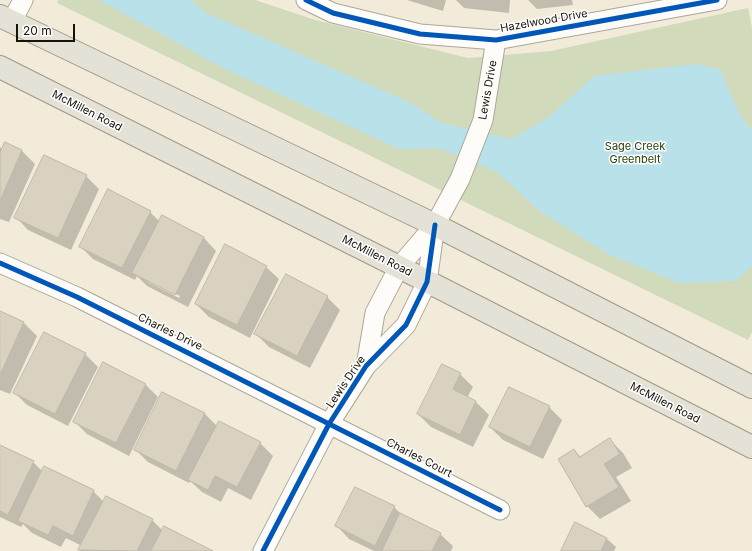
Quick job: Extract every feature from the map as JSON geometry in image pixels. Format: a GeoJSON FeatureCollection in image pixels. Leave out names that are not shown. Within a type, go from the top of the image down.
{"type":"FeatureCollection","features":[{"type":"Feature","properties":{"kind":"main road"},"geometry":{"type":"LineString","coordinates":[[6,19],[435,225],[752,387]]}},
{"type":"Feature","properties":{"kind":"main road","name":"McMillen Road"},"geometry":{"type":"LineString","coordinates":[[0,67],[399,267],[752,447]]}},
{"type":"Feature","properties":{"kind":"street"},"geometry":{"type":"LineString","coordinates":[[6,19],[23,0]]}},
{"type":"Feature","properties":{"kind":"street","name":"Hazelwood Drive"},"geometry":{"type":"LineString","coordinates":[[306,0],[333,13],[420,34],[496,40],[717,0]]}},
{"type":"Feature","properties":{"kind":"street","name":"Lewis Drive"},"geometry":{"type":"LineString","coordinates":[[366,366],[375,313],[399,267],[435,225],[460,179],[484,120],[496,40]]}},
{"type":"Feature","properties":{"kind":"street","name":"Lewis Drive"},"geometry":{"type":"LineString","coordinates":[[263,551],[329,424],[366,366],[406,325],[427,282],[435,225]]}},
{"type":"Feature","properties":{"kind":"street","name":"Charles Drive"},"geometry":{"type":"LineString","coordinates":[[0,263],[76,297],[329,424]]}},
{"type":"Feature","properties":{"kind":"street","name":"Charles Court"},"geometry":{"type":"LineString","coordinates":[[329,424],[500,510]]}},
{"type":"Feature","properties":{"kind":"green space","name":"Sage Creek Greenbelt"},"geometry":{"type":"Polygon","coordinates":[[[58,0],[255,0],[315,20],[468,58],[551,51],[748,8],[752,28],[752,332],[748,340],[57,3],[58,0]]]}},
{"type":"Feature","properties":{"kind":"water"},"geometry":{"type":"Polygon","coordinates":[[[99,0],[192,0],[204,12],[409,102],[442,123],[511,139],[548,118],[594,76],[695,64],[720,69],[740,115],[752,131],[752,266],[736,281],[679,283],[608,254],[541,212],[497,172],[439,148],[399,149],[227,70],[99,0]]]}},
{"type":"Feature","properties":{"kind":"building"},"geometry":{"type":"Polygon","coordinates":[[[5,142],[22,150],[0,201],[0,153],[5,142]]]}},
{"type":"Feature","properties":{"kind":"building"},"geometry":{"type":"Polygon","coordinates":[[[44,155],[87,175],[58,238],[14,218],[44,155]]]}},
{"type":"Feature","properties":{"kind":"building"},"geometry":{"type":"Polygon","coordinates":[[[108,189],[151,211],[122,268],[79,247],[108,189]]]}},
{"type":"Feature","properties":{"kind":"building"},"geometry":{"type":"Polygon","coordinates":[[[162,215],[204,237],[175,295],[132,273],[162,215]]]}},
{"type":"Feature","properties":{"kind":"building"},"geometry":{"type":"Polygon","coordinates":[[[225,244],[267,266],[237,325],[195,304],[225,244]]]}},
{"type":"Feature","properties":{"kind":"building"},"geometry":{"type":"Polygon","coordinates":[[[286,274],[328,296],[297,356],[254,334],[286,274]]]}},
{"type":"Feature","properties":{"kind":"building"},"geometry":{"type":"Polygon","coordinates":[[[0,311],[24,322],[0,375],[0,311]]]}},
{"type":"Feature","properties":{"kind":"building"},"geometry":{"type":"Polygon","coordinates":[[[44,332],[86,353],[55,414],[13,393],[44,332]]]}},
{"type":"Feature","properties":{"kind":"building"},"geometry":{"type":"Polygon","coordinates":[[[103,362],[146,384],[116,443],[73,422],[103,362]]]}},
{"type":"Feature","properties":{"kind":"building"},"geometry":{"type":"Polygon","coordinates":[[[442,364],[461,373],[453,389],[476,401],[460,435],[417,414],[442,364]]]}},
{"type":"Feature","properties":{"kind":"building"},"geometry":{"type":"Polygon","coordinates":[[[509,387],[550,406],[530,447],[489,427],[509,387]]]}},
{"type":"Feature","properties":{"kind":"building"},"geometry":{"type":"Polygon","coordinates":[[[162,392],[205,413],[176,471],[134,450],[162,392]]]}},
{"type":"Feature","properties":{"kind":"building"},"geometry":{"type":"Polygon","coordinates":[[[219,421],[261,442],[237,487],[215,476],[208,490],[188,480],[219,421]]]}},
{"type":"Feature","properties":{"kind":"building"},"geometry":{"type":"Polygon","coordinates":[[[610,438],[620,454],[604,464],[619,487],[586,507],[558,459],[574,449],[579,457],[610,438]]]}},
{"type":"Feature","properties":{"kind":"building"},"geometry":{"type":"Polygon","coordinates":[[[0,445],[34,461],[8,515],[0,511],[0,445]]]}},
{"type":"Feature","properties":{"kind":"building"},"geometry":{"type":"Polygon","coordinates":[[[44,466],[94,490],[73,536],[53,526],[48,535],[18,521],[44,466]]]}},
{"type":"Feature","properties":{"kind":"building"},"geometry":{"type":"Polygon","coordinates":[[[355,487],[395,506],[375,546],[335,526],[355,487]]]}},
{"type":"Feature","properties":{"kind":"building"},"geometry":{"type":"Polygon","coordinates":[[[106,496],[153,519],[137,551],[78,550],[106,496]]]}},
{"type":"Feature","properties":{"kind":"building"},"geometry":{"type":"Polygon","coordinates":[[[400,513],[441,533],[432,551],[382,551],[400,513]]]}},
{"type":"Feature","properties":{"kind":"building"},"geometry":{"type":"Polygon","coordinates":[[[575,522],[607,538],[601,551],[561,551],[575,522]]]}},
{"type":"Feature","properties":{"kind":"building"},"geometry":{"type":"Polygon","coordinates":[[[164,526],[213,551],[151,551],[164,526]]]}},
{"type":"Feature","properties":{"kind":"cycle path"},"geometry":{"type":"LineString","coordinates":[[306,0],[333,13],[420,34],[496,40],[717,0]]}},
{"type":"Feature","properties":{"kind":"cycle path"},"geometry":{"type":"LineString","coordinates":[[263,551],[329,424],[366,366],[406,325],[427,282],[435,225]]}},
{"type":"Feature","properties":{"kind":"cycle path"},"geometry":{"type":"LineString","coordinates":[[0,263],[77,297],[500,510]]}}]}
